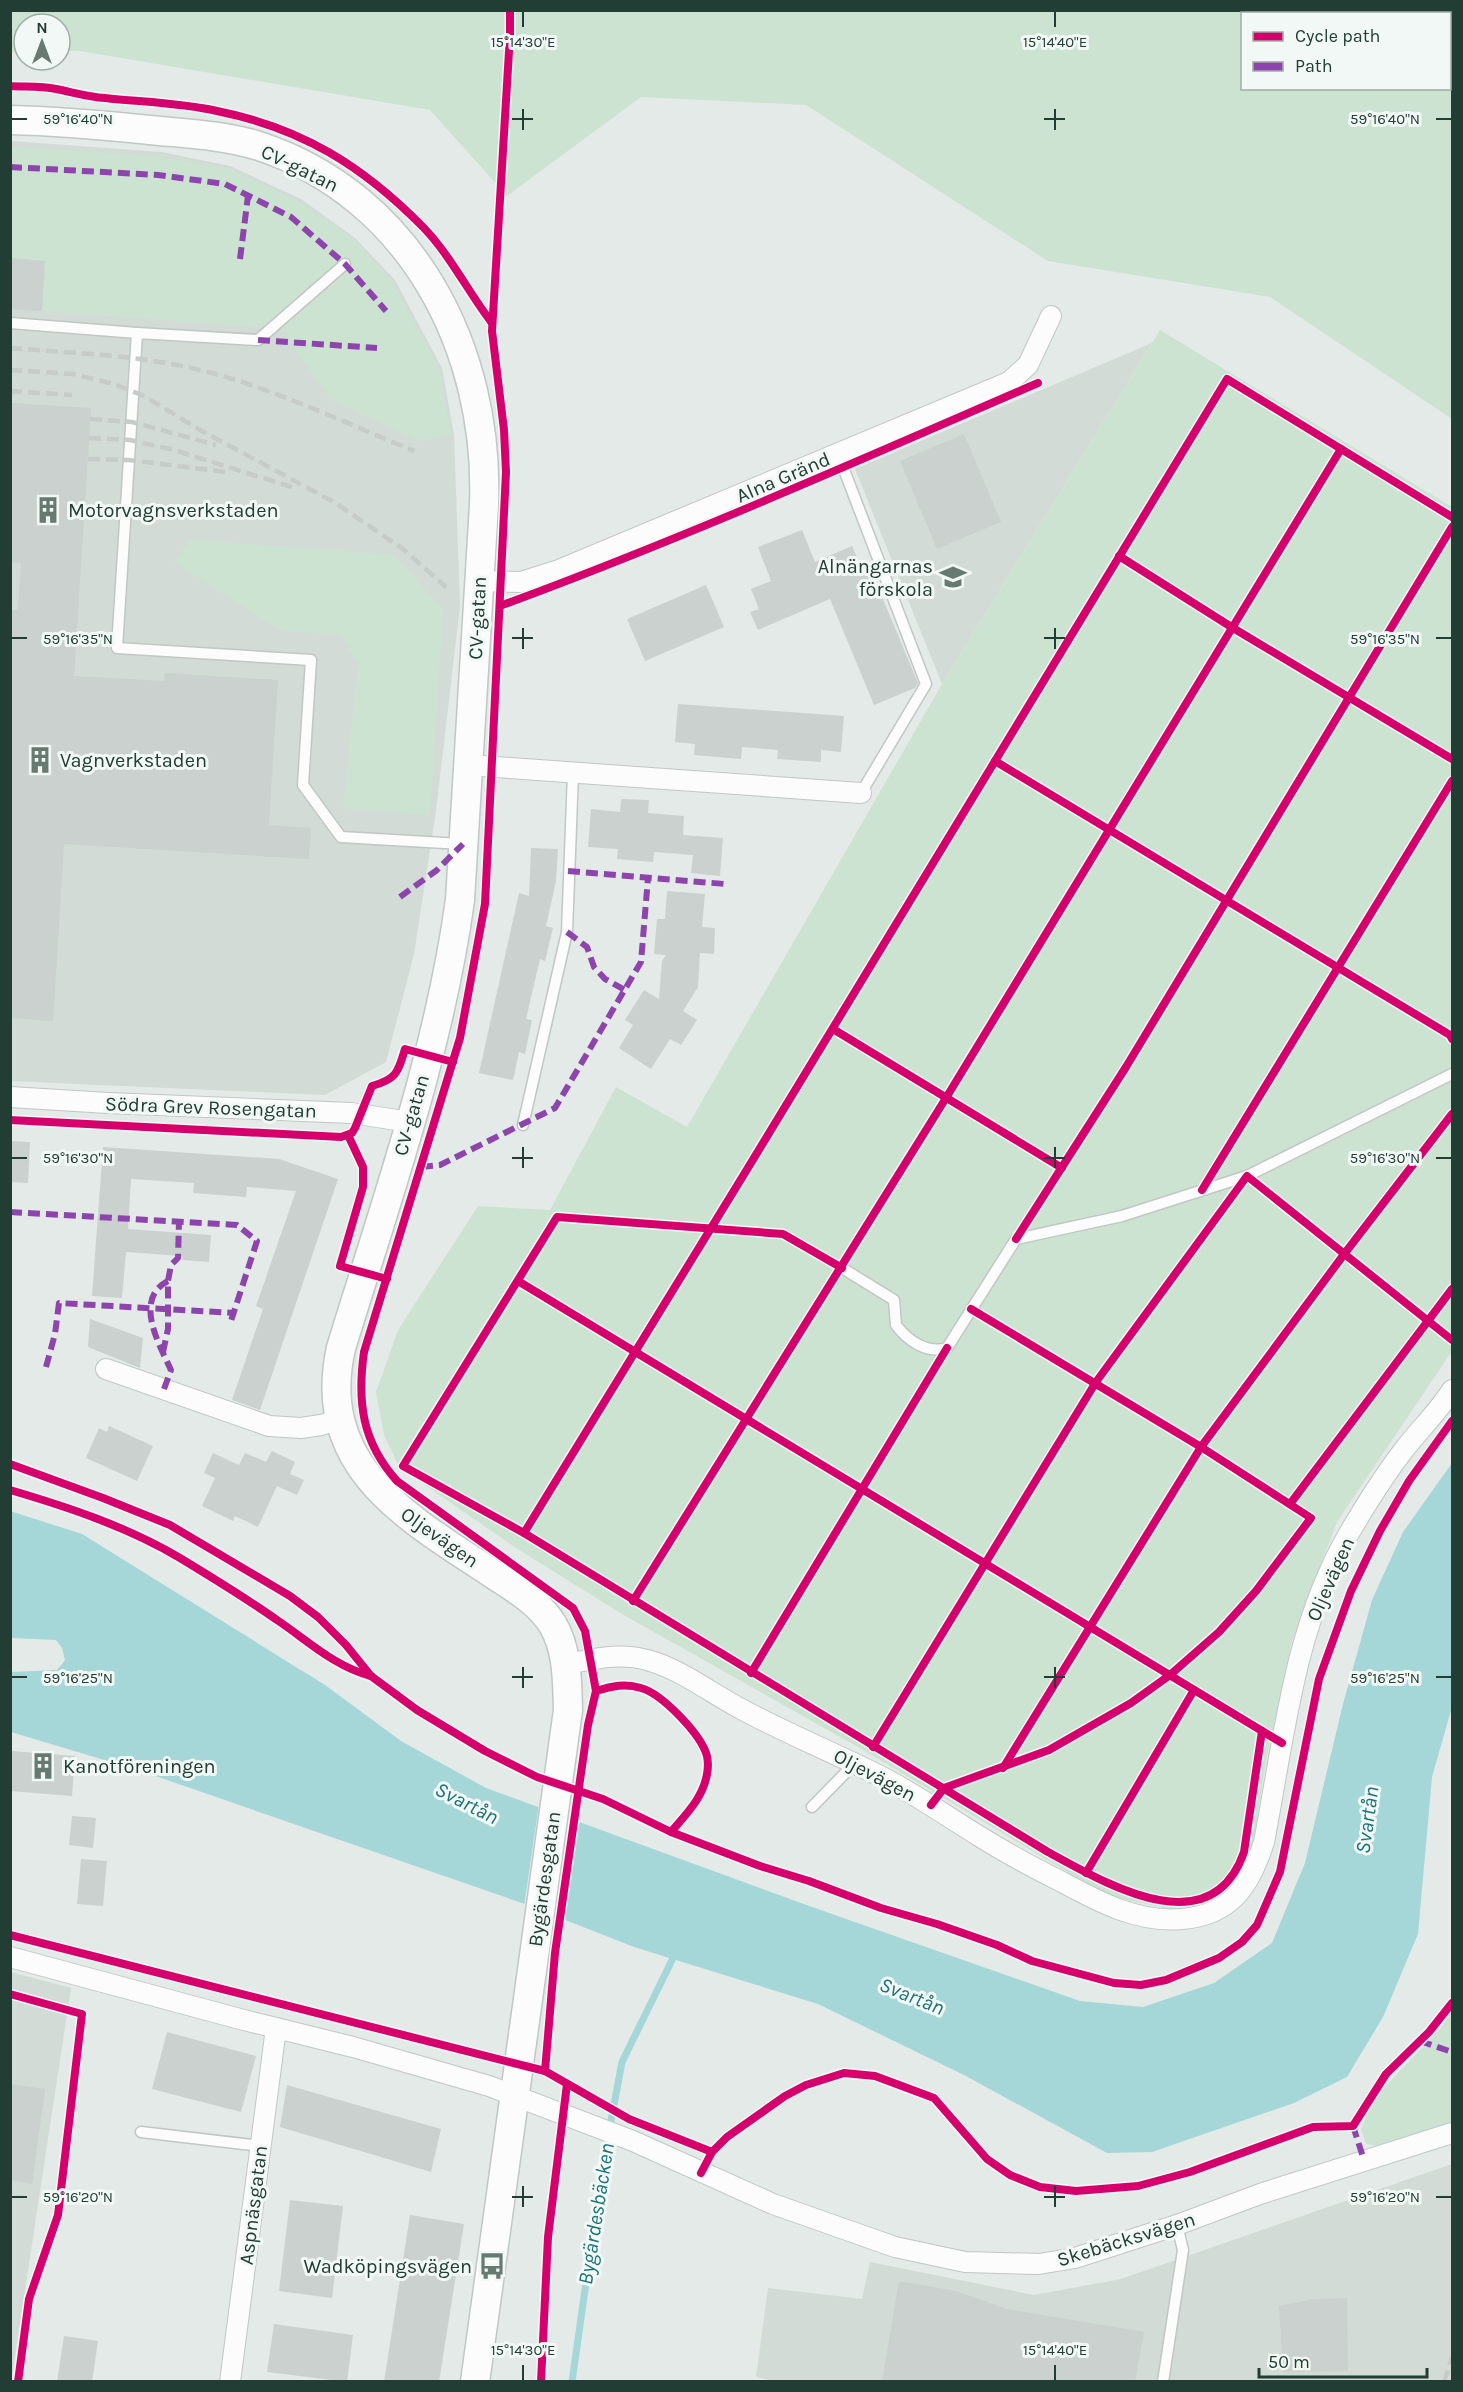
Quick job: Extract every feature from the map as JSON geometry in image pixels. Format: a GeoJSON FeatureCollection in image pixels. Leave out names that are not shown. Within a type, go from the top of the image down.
{"type":"FeatureCollection","features":[{"type":"Feature","properties":{"kind":"street","name":"CV-gatan"},"geometry":{"type":"LineString","coordinates":[[10,120],[115,126],[218,136],[245,142],[286,156],[312,169],[360,201],[401,242],[428,281],[460,347],[475,392],[484,451],[485,475],[460,900],[453,950],[429,1056],[341,1348],[336,1385],[341,1419]]}},
{"type":"Feature","properties":{"kind":"street","name":"Alna Gränd"},"geometry":{"type":"LineString","coordinates":[[479,581],[521,582],[559,570],[1008,382],[1028,365],[1051,316]]}},
{"type":"Feature","properties":{"kind":"street"},"geometry":{"type":"LineString","coordinates":[[468,765],[861,793]]}},
{"type":"Feature","properties":{"kind":"street","name":"Södra Grev Rosengatan"},"geometry":{"type":"LineString","coordinates":[[10,1097],[351,1113],[410,1122]]}},
{"type":"Feature","properties":{"kind":"street"},"geometry":{"type":"LineString","coordinates":[[106,1369],[269,1426],[301,1428],[341,1419]]}},
{"type":"Feature","properties":{"kind":"street","name":"Oljevägen"},"geometry":{"type":"LineString","coordinates":[[341,1419],[354,1458],[370,1481],[392,1504],[444,1542],[526,1596],[539,1608],[554,1626],[567,1664],[617,1655],[658,1663],[745,1711],[888,1780],[1046,1874],[1126,1913],[1156,1919],[1181,1919],[1206,1915],[1229,1904],[1244,1888],[1256,1869],[1295,1679],[1308,1627],[1324,1583],[1347,1536],[1371,1498],[1404,1450],[1452,1390]]}},
{"type":"Feature","properties":{"kind":"street","name":"Bygärdesgatan"},"geometry":{"type":"LineString","coordinates":[[475,2382],[568,1710],[567,1664]]}},
{"type":"Feature","properties":{"kind":"street"},"geometry":{"type":"LineString","coordinates":[[10,1957],[449,2073],[515,2094]]}},
{"type":"Feature","properties":{"kind":"street","name":"Aspnäsgatan"},"geometry":{"type":"LineString","coordinates":[[230,2382],[276,2028]]}},
{"type":"Feature","properties":{"kind":"street","name":"Skebäcksvägen"},"geometry":{"type":"LineString","coordinates":[[515,2094],[596,2126],[773,2204],[895,2247],[965,2262],[1039,2264],[1075,2258],[1177,2225],[1260,2194],[1452,2133]]}},
{"type":"Feature","properties":{"kind":"lane"},"geometry":{"type":"LineString","coordinates":[[10,323],[258,340],[345,264]]}},
{"type":"Feature","properties":{"kind":"lane"},"geometry":{"type":"LineString","coordinates":[[137,333],[117,648],[311,660],[303,785],[341,837],[463,844]]}},
{"type":"Feature","properties":{"kind":"lane"},"geometry":{"type":"LineString","coordinates":[[838,454],[926,684],[861,793]]}},
{"type":"Feature","properties":{"kind":"lane"},"geometry":{"type":"LineString","coordinates":[[523,1125],[567,932],[573,773]]}},
{"type":"Feature","properties":{"kind":"lane"},"geometry":{"type":"LineString","coordinates":[[842,1268],[894,1300],[896,1325],[913,1342],[924,1348],[938,1351],[947,1348],[1016,1239],[1122,1216],[1247,1176],[1452,1074]]}},
{"type":"Feature","properties":{"kind":"lane"},"geometry":{"type":"LineString","coordinates":[[812,1806],[854,1764]]}},
{"type":"Feature","properties":{"kind":"lane"},"geometry":{"type":"LineString","coordinates":[[141,2132],[261,2146]]}},
{"type":"Feature","properties":{"kind":"lane"},"geometry":{"type":"LineString","coordinates":[[1163,2382],[1183,2250],[1177,2225]]}},
{"type":"Feature","properties":{"kind":"shaded area"},"geometry":{"type":"Polygon","coordinates":[[[11,141],[162,152],[230,166],[301,199],[355,238],[395,280],[442,368],[454,435],[460,606],[436,811],[414,954],[386,1062],[325,1095],[11,1081],[11,141]]]}},
{"type":"Feature","properties":{"kind":"shaded area","name":"Alnängarnas förskola"},"geometry":{"type":"Polygon","coordinates":[[[1152,343],[942,684],[855,469],[1152,343]]]}},
{"type":"Feature","properties":{"kind":"shaded area"},"geometry":{"type":"Polygon","coordinates":[[[10,1972],[71,1988],[11,2382],[10,2381],[10,1972]]]}},
{"type":"Feature","properties":{"kind":"shaded area"},"geometry":{"type":"Polygon","coordinates":[[[1452,2164],[1452,2381],[779,2382],[756,2377],[768,2288],[862,2299],[870,2262],[1034,2295],[1121,2279],[1452,2164]]]}},
{"type":"Feature","properties":{"kind":"green space"},"geometry":{"type":"Polygon","coordinates":[[[10,11],[1452,11],[1452,419],[1270,297],[1048,261],[806,105],[641,97],[507,196],[430,110],[72,51],[72,12],[12,12],[11,52],[10,11]]]}},
{"type":"Feature","properties":{"kind":"green space"},"geometry":{"type":"Polygon","coordinates":[[[10,146],[162,157],[229,169],[300,202],[352,238],[391,279],[439,368],[451,435],[418,441],[330,399],[281,329],[42,311],[45,261],[11,258],[10,146]]]}},
{"type":"Feature","properties":{"kind":"green space"},"geometry":{"type":"Polygon","coordinates":[[[1160,330],[1452,507],[1452,1351],[1337,1522],[1292,1641],[1266,1761],[1252,1850],[1239,1875],[1225,1893],[1198,1907],[1170,1909],[1117,1898],[1074,1876],[865,1751],[622,1614],[516,1548],[409,1474],[397,1463],[384,1435],[376,1392],[398,1330],[478,1206],[550,1210],[616,1087],[687,1127],[942,684],[1160,330]]]}},
{"type":"Feature","properties":{"kind":"green space"},"geometry":{"type":"Polygon","coordinates":[[[191,540],[394,555],[443,609],[430,815],[343,808],[358,665],[341,635],[279,630],[174,562],[191,540]]]}},
{"type":"Feature","properties":{"kind":"green space"},"geometry":{"type":"Polygon","coordinates":[[[1452,2011],[1452,2125],[1382,2147],[1366,2144],[1361,2130],[1367,2113],[1380,2092],[1441,2028],[1452,2011]]]}},
{"type":"Feature","properties":{"kind":"water","name":"Svartån"},"geometry":{"type":"Polygon","coordinates":[[[1452,1463],[1452,1707],[1432,1777],[1418,1934],[1383,2017],[1347,2077],[1294,2103],[1152,2152],[1107,2153],[964,2075],[818,2004],[634,1947],[522,1903],[141,1771],[11,1732],[11,1672],[57,1670],[65,1660],[62,1648],[56,1640],[11,1638],[10,1511],[82,1534],[325,1685],[401,1741],[486,1788],[812,1907],[1080,2001],[1143,2007],[1214,1983],[1272,1943],[1305,1863],[1343,1704],[1372,1600],[1403,1532],[1452,1463]]]}},
{"type":"Feature","properties":{"kind":"pier"},"geometry":{"type":"Polygon","coordinates":[[[539,1804],[579,1819],[564,1923],[524,1907],[539,1804]]]}},
{"type":"Feature","properties":{"kind":"building"},"geometry":{"type":"Polygon","coordinates":[[[10,258],[45,261],[42,311],[10,309],[10,258]]]}},
{"type":"Feature","properties":{"kind":"building"},"geometry":{"type":"Polygon","coordinates":[[[10,403],[91,408],[74,676],[164,681],[165,673],[278,680],[269,825],[311,828],[309,859],[64,844],[53,1021],[10,1018],[10,610],[18,610],[21,563],[10,562],[10,403]]]}},
{"type":"Feature","properties":{"kind":"building"},"geometry":{"type":"Polygon","coordinates":[[[964,434],[1001,522],[937,549],[900,461],[964,434]]]}},
{"type":"Feature","properties":{"kind":"building"},"geometry":{"type":"Polygon","coordinates":[[[802,530],[815,562],[852,546],[861,567],[872,563],[878,578],[875,580],[918,683],[915,688],[874,705],[830,599],[758,630],[750,612],[759,609],[751,589],[771,581],[758,547],[802,530]]]}},
{"type":"Feature","properties":{"kind":"building"},"geometry":{"type":"Polygon","coordinates":[[[706,585],[724,627],[645,661],[627,619],[706,585]]]}},
{"type":"Feature","properties":{"kind":"building"},"geometry":{"type":"Polygon","coordinates":[[[678,704],[844,716],[841,752],[821,750],[821,762],[777,759],[778,750],[742,747],[741,759],[694,755],[695,744],[675,742],[678,704]]]}},
{"type":"Feature","properties":{"kind":"building"},"geometry":{"type":"Polygon","coordinates":[[[621,799],[649,800],[648,813],[684,816],[683,835],[723,838],[720,876],[691,873],[693,855],[654,852],[653,862],[617,859],[618,849],[588,847],[591,809],[620,812],[621,799]]]}},
{"type":"Feature","properties":{"kind":"building"},"geometry":{"type":"Polygon","coordinates":[[[531,848],[558,849],[556,881],[546,926],[553,928],[545,961],[540,959],[526,1019],[532,1020],[525,1054],[519,1052],[513,1080],[479,1073],[519,893],[529,896],[531,848]]]}},
{"type":"Feature","properties":{"kind":"building"},"geometry":{"type":"Polygon","coordinates":[[[667,891],[705,894],[702,927],[715,928],[714,954],[700,953],[698,987],[683,1011],[697,1020],[681,1045],[670,1039],[651,1069],[619,1048],[633,1025],[625,1020],[644,990],[659,999],[662,961],[666,955],[654,954],[657,919],[665,919],[667,891]]]}},
{"type":"Feature","properties":{"kind":"building"},"geometry":{"type":"Polygon","coordinates":[[[10,1141],[30,1142],[28,1183],[10,1182],[10,1141]]]}},
{"type":"Feature","properties":{"kind":"building"},"geometry":{"type":"Polygon","coordinates":[[[103,1147],[279,1159],[338,1179],[260,1410],[232,1400],[263,1309],[256,1306],[296,1191],[247,1187],[246,1197],[193,1193],[194,1183],[131,1179],[128,1229],[211,1235],[209,1262],[182,1260],[182,1256],[126,1252],[122,1298],[92,1296],[103,1147]]]}},
{"type":"Feature","properties":{"kind":"building"},"geometry":{"type":"Polygon","coordinates":[[[90,1319],[143,1338],[140,1368],[88,1347],[90,1319]]]}},
{"type":"Feature","properties":{"kind":"building"},"geometry":{"type":"Polygon","coordinates":[[[109,1426],[153,1446],[137,1481],[86,1458],[99,1428],[107,1432],[109,1426]]]}},
{"type":"Feature","properties":{"kind":"building"},"geometry":{"type":"Polygon","coordinates":[[[272,1451],[295,1462],[290,1474],[304,1480],[297,1495],[277,1486],[258,1527],[235,1516],[233,1521],[202,1506],[215,1478],[204,1473],[213,1453],[239,1465],[245,1453],[266,1462],[272,1451]]]}},
{"type":"Feature","properties":{"kind":"building","name":"Kanotföreningen"},"geometry":{"type":"Polygon","coordinates":[[[12,1751],[75,1756],[72,1796],[10,1791],[12,1751]]]}},
{"type":"Feature","properties":{"kind":"building"},"geometry":{"type":"Polygon","coordinates":[[[72,1816],[96,1818],[93,1848],[69,1845],[72,1816]]]}},
{"type":"Feature","properties":{"kind":"building"},"geometry":{"type":"Polygon","coordinates":[[[81,1859],[107,1861],[103,1906],[77,1904],[81,1859]]]}},
{"type":"Feature","properties":{"kind":"building"},"geometry":{"type":"Polygon","coordinates":[[[167,2032],[256,2056],[241,2112],[152,2089],[167,2032]]]}},
{"type":"Feature","properties":{"kind":"building"},"geometry":{"type":"Polygon","coordinates":[[[10,2084],[45,2089],[32,2184],[10,2180],[10,2084]]]}},
{"type":"Feature","properties":{"kind":"building"},"geometry":{"type":"Polygon","coordinates":[[[287,2085],[441,2129],[431,2172],[280,2127],[287,2085]]]}},
{"type":"Feature","properties":{"kind":"building"},"geometry":{"type":"Polygon","coordinates":[[[290,2200],[343,2206],[332,2298],[279,2291],[290,2200]]]}},
{"type":"Feature","properties":{"kind":"building"},"geometry":{"type":"Polygon","coordinates":[[[410,2215],[464,2224],[439,2382],[384,2382],[410,2215]]]}},
{"type":"Feature","properties":{"kind":"building"},"geometry":{"type":"Polygon","coordinates":[[[899,2281],[956,2291],[1007,2309],[1144,2332],[1135,2382],[882,2382],[899,2281]]]}},
{"type":"Feature","properties":{"kind":"building"},"geometry":{"type":"Polygon","coordinates":[[[1347,2298],[1348,2371],[1283,2372],[1279,2306],[1314,2299],[1347,2298]]]}},
{"type":"Feature","properties":{"kind":"building"},"geometry":{"type":"Polygon","coordinates":[[[274,2324],[353,2335],[347,2382],[267,2372],[274,2324]]]}},
{"type":"Feature","properties":{"kind":"building"},"geometry":{"type":"Polygon","coordinates":[[[64,2336],[98,2341],[92,2382],[57,2382],[64,2336]]]}},
{"type":"Feature","properties":{"kind":"waterway","name":"Bygärdesbäcken"},"geometry":{"type":"LineString","coordinates":[[572,2382],[602,2169],[622,2062],[677,1950]]}},
{"type":"Feature","properties":{"kind":"railway"},"geometry":{"type":"LineString","coordinates":[[10,348],[127,358],[196,369],[279,395],[414,451]]}},
{"type":"Feature","properties":{"kind":"railway"},"geometry":{"type":"LineString","coordinates":[[10,370],[73,374],[114,384],[144,396],[200,430],[334,502],[403,549],[446,587]]}},
{"type":"Feature","properties":{"kind":"railway"},"geometry":{"type":"LineString","coordinates":[[10,391],[72,395]]}},
{"type":"Feature","properties":{"kind":"railway"},"geometry":{"type":"LineString","coordinates":[[90,419],[132,422],[216,445]]}},
{"type":"Feature","properties":{"kind":"railway"},"geometry":{"type":"LineString","coordinates":[[89,438],[130,440],[174,450],[298,489]]}},
{"type":"Feature","properties":{"kind":"railway"},"geometry":{"type":"LineString","coordinates":[[88,459],[129,460],[225,472]]}},
{"type":"Feature","properties":{"kind":"railway"},"geometry":{"type":"LineString","coordinates":[[1444,2382],[1452,2357]]}},
{"type":"Feature","properties":{"kind":"marked path"},"geometry":{"type":"LineString","coordinates":[[10,167],[158,175],[225,184],[291,217],[345,264],[386,311]]}},
{"type":"Feature","properties":{"kind":"marked path"},"geometry":{"type":"LineString","coordinates":[[240,259],[248,196]]}},
{"type":"Feature","properties":{"kind":"marked path"},"geometry":{"type":"LineString","coordinates":[[258,340],[377,348]]}},
{"type":"Feature","properties":{"kind":"marked path"},"geometry":{"type":"LineString","coordinates":[[400,897],[437,870],[463,844]]}},
{"type":"Feature","properties":{"kind":"marked path"},"geometry":{"type":"LineString","coordinates":[[568,871],[725,884]]}},
{"type":"Feature","properties":{"kind":"marked path"},"geometry":{"type":"LineString","coordinates":[[421,1167],[440,1165],[555,1108],[641,962],[648,878]]}},
{"type":"Feature","properties":{"kind":"marked path"},"geometry":{"type":"LineString","coordinates":[[567,932],[587,947],[594,967],[605,979],[625,990]]}},
{"type":"Feature","properties":{"kind":"marked path"},"geometry":{"type":"LineString","coordinates":[[10,1212],[237,1225],[257,1241],[230,1324]]}},
{"type":"Feature","properties":{"kind":"marked path"},"geometry":{"type":"LineString","coordinates":[[163,1352],[168,1329],[168,1281],[171,1265],[178,1258],[179,1222]]}},
{"type":"Feature","properties":{"kind":"marked path"},"geometry":{"type":"LineString","coordinates":[[164,1389],[171,1370],[156,1335],[150,1310],[152,1299],[158,1289],[168,1281]]}},
{"type":"Feature","properties":{"kind":"marked path"},"geometry":{"type":"LineString","coordinates":[[46,1367],[55,1334],[59,1303],[234,1313]]}},
{"type":"Feature","properties":{"kind":"marked path"},"geometry":{"type":"LineString","coordinates":[[1420,2041],[1452,2052]]}},
{"type":"Feature","properties":{"kind":"marked path"},"geometry":{"type":"LineString","coordinates":[[1353,2126],[1364,2160]]}},
{"type":"Feature","properties":{"kind":"cycle path"},"geometry":{"type":"LineString","coordinates":[[510,10],[492,331],[504,430],[506,472],[485,904],[460,1038],[364,1352],[361,1388],[362,1405],[369,1436],[385,1466],[397,1481],[573,1608],[585,1631],[596,1691],[588,1725],[555,1953],[545,2071]]}},
{"type":"Feature","properties":{"kind":"cycle path"},"geometry":{"type":"LineString","coordinates":[[10,86],[50,88],[86,96],[203,108],[248,118],[304,139],[354,168],[423,227],[442,250],[492,323]]}},
{"type":"Feature","properties":{"kind":"cycle path"},"geometry":{"type":"LineString","coordinates":[[524,1533],[1227,379],[1452,517]]}},
{"type":"Feature","properties":{"kind":"cycle path"},"geometry":{"type":"LineString","coordinates":[[500,606],[703,526],[1038,383]]}},
{"type":"Feature","properties":{"kind":"cycle path"},"geometry":{"type":"LineString","coordinates":[[633,1601],[946,1098],[1341,449]]}},
{"type":"Feature","properties":{"kind":"cycle path"},"geometry":{"type":"LineString","coordinates":[[1016,1239],[1126,1067],[1452,527]]}},
{"type":"Feature","properties":{"kind":"cycle path"},"geometry":{"type":"LineString","coordinates":[[1119,556],[1233,628],[1452,759]]}},
{"type":"Feature","properties":{"kind":"cycle path"},"geometry":{"type":"LineString","coordinates":[[995,761],[1450,1035],[1452,1039]]}},
{"type":"Feature","properties":{"kind":"cycle path"},"geometry":{"type":"LineString","coordinates":[[1202,1190],[1452,781]]}},
{"type":"Feature","properties":{"kind":"cycle path"},"geometry":{"type":"LineString","coordinates":[[833,1029],[1062,1168]]}},
{"type":"Feature","properties":{"kind":"cycle path"},"geometry":{"type":"LineString","coordinates":[[10,1120],[341,1137],[352,1133],[372,1086],[395,1074],[405,1049],[453,1062]]}},
{"type":"Feature","properties":{"kind":"cycle path"},"geometry":{"type":"LineString","coordinates":[[1003,1768],[1201,1447],[1452,1114]]}},
{"type":"Feature","properties":{"kind":"cycle path"},"geometry":{"type":"LineString","coordinates":[[348,1135],[363,1167],[363,1187],[340,1266],[387,1279]]}},
{"type":"Feature","properties":{"kind":"cycle path"},"geometry":{"type":"LineString","coordinates":[[873,1747],[1096,1382],[1247,1176],[1452,1340]]}},
{"type":"Feature","properties":{"kind":"cycle path"},"geometry":{"type":"LineString","coordinates":[[842,1268],[783,1234],[557,1217],[403,1466],[524,1533],[1048,1852],[1126,1891],[1155,1899],[1183,1902],[1207,1896],[1228,1881],[1244,1852],[1262,1731]]}},
{"type":"Feature","properties":{"kind":"cycle path"},"geometry":{"type":"LineString","coordinates":[[518,1281],[1282,1743]]}},
{"type":"Feature","properties":{"kind":"cycle path"},"geometry":{"type":"LineString","coordinates":[[1290,1504],[1452,1289]]}},
{"type":"Feature","properties":{"kind":"cycle path"},"geometry":{"type":"LineString","coordinates":[[931,1805],[944,1788],[1049,1750],[1131,1703],[1170,1675],[1219,1632],[1256,1591],[1311,1518],[1201,1447],[971,1309]]}},
{"type":"Feature","properties":{"kind":"cycle path"},"geometry":{"type":"LineString","coordinates":[[751,1673],[947,1348]]}},
{"type":"Feature","properties":{"kind":"cycle path"},"geometry":{"type":"LineString","coordinates":[[10,1464],[170,1525],[290,1596],[318,1617],[346,1645],[371,1676],[417,1710],[485,1751],[537,1777],[603,1799],[671,1832],[760,1866],[809,1881],[881,1908],[937,1924],[997,1945],[1032,1961],[1114,1983],[1141,1985],[1166,1980],[1219,1958],[1242,1942],[1257,1925],[1280,1872],[1319,1679],[1351,1591],[1380,1531],[1409,1481],[1452,1421]]}},
{"type":"Feature","properties":{"kind":"cycle path"},"geometry":{"type":"LineString","coordinates":[[10,1490],[97,1519],[160,1547],[241,1596],[333,1660],[371,1676]]}},
{"type":"Feature","properties":{"kind":"cycle path"},"geometry":{"type":"LineString","coordinates":[[596,1691],[624,1685],[635,1686],[650,1692],[680,1716],[703,1747],[708,1763],[702,1791],[671,1832]]}},
{"type":"Feature","properties":{"kind":"cycle path"},"geometry":{"type":"LineString","coordinates":[[1086,1873],[1194,1690]]}},
{"type":"Feature","properties":{"kind":"cycle path"},"geometry":{"type":"LineString","coordinates":[[10,1935],[545,2071],[629,2119],[712,2152]]}},
{"type":"Feature","properties":{"kind":"cycle path"},"geometry":{"type":"LineString","coordinates":[[10,1994],[82,2014],[58,2215],[29,2299],[18,2382]]}},
{"type":"Feature","properties":{"kind":"cycle path"},"geometry":{"type":"LineString","coordinates":[[701,2173],[712,2152],[727,2137],[785,2096],[806,2085],[844,2073],[875,2076],[934,2098],[987,2159],[1010,2175],[1040,2187],[1076,2191],[1138,2186],[1190,2172],[1313,2127],[1353,2126],[1386,2074],[1429,2032],[1452,2003]]}},
{"type":"Feature","properties":{"kind":"cycle path"},"geometry":{"type":"LineString","coordinates":[[541,2382],[548,2237],[567,2084]]}},
{"type":"Feature","properties":{"kind":"place","name":"Motorvagnsverkstaden"},"geometry":{"type":"Point","coordinates":[48,510]}},
{"type":"Feature","properties":{"kind":"place","name":"Alnängarnas förskola"},"geometry":{"type":"Point","coordinates":[953,577]}},
{"type":"Feature","properties":{"kind":"place","name":"Vagnverkstaden"},"geometry":{"type":"Point","coordinates":[40,760]}},
{"type":"Feature","properties":{"kind":"place","name":"Kanotföreningen"},"geometry":{"type":"Point","coordinates":[43,1766]}},
{"type":"Feature","properties":{"kind":"place","name":"Wadköpingsvägen"},"geometry":{"type":"Point","coordinates":[492,2266]}}]}
